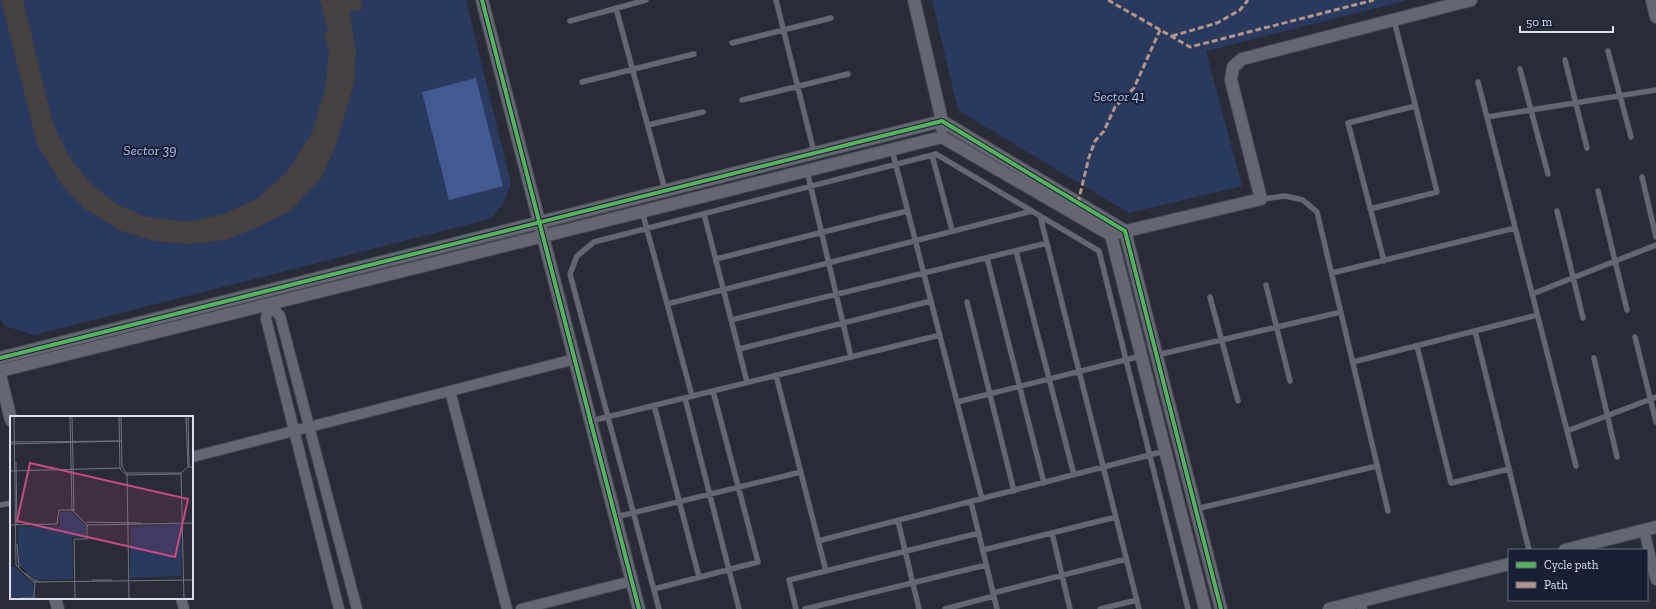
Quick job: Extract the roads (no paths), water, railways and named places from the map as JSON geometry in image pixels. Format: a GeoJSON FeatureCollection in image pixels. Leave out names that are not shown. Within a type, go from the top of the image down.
{"type":"FeatureCollection","features":[{"type":"Feature","properties":{"kind":"street"},"geometry":{"type":"LineString","coordinates":[[482,0],[639,609]]}},
{"type":"Feature","properties":{"kind":"street"},"geometry":{"type":"LineString","coordinates":[[914,0],[942,121],[942,137]]}},
{"type":"Feature","properties":{"kind":"street"},"geometry":{"type":"LineString","coordinates":[[1111,235],[1261,199],[1231,80],[1233,67],[1242,59],[1472,0]]}},
{"type":"Feature","properties":{"kind":"street"},"geometry":{"type":"LineString","coordinates":[[1652,0],[1656,17]]}},
{"type":"Feature","properties":{"kind":"street"},"geometry":{"type":"LineString","coordinates":[[0,358],[539,221],[942,121],[1125,231],[1221,609]]}},
{"type":"Feature","properties":{"kind":"street"},"geometry":{"type":"LineString","coordinates":[[0,371],[942,137],[1111,235],[1205,609]]}},
{"type":"Feature","properties":{"kind":"street"},"geometry":{"type":"LineString","coordinates":[[269,304],[280,316],[357,609]]}},
{"type":"Feature","properties":{"kind":"street"},"geometry":{"type":"LineString","coordinates":[[269,304],[266,319],[339,609]]}},
{"type":"Feature","properties":{"kind":"street"},"geometry":{"type":"LineString","coordinates":[[193,457],[575,359]]}},
{"type":"Feature","properties":{"kind":"street"},"geometry":{"type":"LineString","coordinates":[[0,375],[10,416]]}},
{"type":"Feature","properties":{"kind":"street"},"geometry":{"type":"LineString","coordinates":[[450,391],[507,609]]}},
{"type":"Feature","properties":{"kind":"street"},"geometry":{"type":"LineString","coordinates":[[1569,549],[1656,527]]}},
{"type":"Feature","properties":{"kind":"street"},"geometry":{"type":"LineString","coordinates":[[1644,530],[1656,580]]}},
{"type":"Feature","properties":{"kind":"street"},"geometry":{"type":"LineString","coordinates":[[1329,609],[1361,605],[1508,564]]}},
{"type":"Feature","properties":{"kind":"street"},"geometry":{"type":"LineString","coordinates":[[521,609],[632,581]]}},
{"type":"Feature","properties":{"kind":"street"},"geometry":{"type":"LineString","coordinates":[[55,599],[58,609]]}},
{"type":"Feature","properties":{"kind":"street"},"geometry":{"type":"LineString","coordinates":[[181,599],[184,609]]}},
{"type":"Feature","properties":{"kind":"lane"},"geometry":{"type":"LineString","coordinates":[[570,21],[646,0]]}},
{"type":"Feature","properties":{"kind":"lane"},"geometry":{"type":"LineString","coordinates":[[776,0],[815,153]]}},
{"type":"Feature","properties":{"kind":"lane"},"geometry":{"type":"LineString","coordinates":[[616,8],[665,190]]}},
{"type":"Feature","properties":{"kind":"lane"},"geometry":{"type":"LineString","coordinates":[[732,43],[831,18]]}},
{"type":"Feature","properties":{"kind":"lane"},"geometry":{"type":"LineString","coordinates":[[1370,209],[1437,192],[1394,20]]}},
{"type":"Feature","properties":{"kind":"lane"},"geometry":{"type":"LineString","coordinates":[[1608,51],[1631,137]]}},
{"type":"Feature","properties":{"kind":"lane"},"geometry":{"type":"LineString","coordinates":[[582,82],[694,54]]}},
{"type":"Feature","properties":{"kind":"lane"},"geometry":{"type":"LineString","coordinates":[[1565,60],[1587,148]]}},
{"type":"Feature","properties":{"kind":"lane"},"geometry":{"type":"LineString","coordinates":[[1520,69],[1548,174]]}},
{"type":"Feature","properties":{"kind":"lane"},"geometry":{"type":"LineString","coordinates":[[742,100],[848,74]]}},
{"type":"Feature","properties":{"kind":"lane"},"geometry":{"type":"LineString","coordinates":[[1478,82],[1576,466]]}},
{"type":"Feature","properties":{"kind":"lane"},"geometry":{"type":"LineString","coordinates":[[1487,118],[1656,90]]}},
{"type":"Feature","properties":{"kind":"lane"},"geometry":{"type":"LineString","coordinates":[[1384,260],[1348,123],[1415,106]]}},
{"type":"Feature","properties":{"kind":"lane"},"geometry":{"type":"LineString","coordinates":[[648,125],[703,112]]}},
{"type":"Feature","properties":{"kind":"lane"},"geometry":{"type":"LineString","coordinates":[[892,150],[982,499]]}},
{"type":"Feature","properties":{"kind":"lane"},"geometry":{"type":"LineString","coordinates":[[659,609],[570,274],[577,256],[594,242],[936,154],[1099,251],[1188,609]]}},
{"type":"Feature","properties":{"kind":"lane"},"geometry":{"type":"LineString","coordinates":[[932,155],[952,230]]}},
{"type":"Feature","properties":{"kind":"lane"},"geometry":{"type":"LineString","coordinates":[[807,170],[851,357]]}},
{"type":"Feature","properties":{"kind":"lane"},"geometry":{"type":"LineString","coordinates":[[1642,177],[1656,237]]}},
{"type":"Feature","properties":{"kind":"lane"},"geometry":{"type":"LineString","coordinates":[[1598,191],[1627,310]]}},
{"type":"Feature","properties":{"kind":"lane"},"geometry":{"type":"LineString","coordinates":[[1261,199],[1285,196],[1303,200],[1317,212],[1388,511]]}},
{"type":"Feature","properties":{"kind":"lane"},"geometry":{"type":"LineString","coordinates":[[1557,210],[1583,318]]}},
{"type":"Feature","properties":{"kind":"lane"},"geometry":{"type":"LineString","coordinates":[[642,211],[692,396]]}},
{"type":"Feature","properties":{"kind":"lane"},"geometry":{"type":"LineString","coordinates":[[716,259],[907,211]]}},
{"type":"Feature","properties":{"kind":"lane"},"geometry":{"type":"LineString","coordinates":[[667,304],[952,230],[1032,211]]}},
{"type":"Feature","properties":{"kind":"lane"},"geometry":{"type":"LineString","coordinates":[[704,214],[747,382]]}},
{"type":"Feature","properties":{"kind":"lane"},"geometry":{"type":"LineString","coordinates":[[1040,216],[1139,609]]}},
{"type":"Feature","properties":{"kind":"lane"},"geometry":{"type":"LineString","coordinates":[[1332,273],[1515,228]]}},
{"type":"Feature","properties":{"kind":"lane"},"geometry":{"type":"LineString","coordinates":[[731,320],[1047,243]]}},
{"type":"Feature","properties":{"kind":"lane"},"geometry":{"type":"LineString","coordinates":[[1532,294],[1656,245]]}},
{"type":"Feature","properties":{"kind":"lane"},"geometry":{"type":"LineString","coordinates":[[1016,251],[1074,475]]}},
{"type":"Feature","properties":{"kind":"lane"},"geometry":{"type":"LineString","coordinates":[[987,258],[1044,483]]}},
{"type":"Feature","properties":{"kind":"lane"},"geometry":{"type":"LineString","coordinates":[[1266,284],[1290,380]]}},
{"type":"Feature","properties":{"kind":"lane"},"geometry":{"type":"LineString","coordinates":[[1210,297],[1238,401]]}},
{"type":"Feature","properties":{"kind":"lane"},"geometry":{"type":"LineString","coordinates":[[739,349],[931,301]]}},
{"type":"Feature","properties":{"kind":"lane"},"geometry":{"type":"LineString","coordinates":[[967,302],[1014,490]]}},
{"type":"Feature","properties":{"kind":"lane"},"geometry":{"type":"LineString","coordinates":[[1157,355],[1341,312]]}},
{"type":"Feature","properties":{"kind":"lane"},"geometry":{"type":"LineString","coordinates":[[1353,362],[1537,315]]}},
{"type":"Feature","properties":{"kind":"lane"},"geometry":{"type":"LineString","coordinates":[[1475,331],[1529,549]]}},
{"type":"Feature","properties":{"kind":"lane"},"geometry":{"type":"LineString","coordinates":[[591,421],[940,335]]}},
{"type":"Feature","properties":{"kind":"lane"},"geometry":{"type":"LineString","coordinates":[[1635,337],[1653,398],[1656,422]]}},
{"type":"Feature","properties":{"kind":"lane"},"geometry":{"type":"LineString","coordinates":[[1417,346],[1451,483],[1509,469]]}},
{"type":"Feature","properties":{"kind":"lane"},"geometry":{"type":"LineString","coordinates":[[957,402],[1142,356]]}},
{"type":"Feature","properties":{"kind":"lane"},"geometry":{"type":"LineString","coordinates":[[1594,358],[1617,457]]}},
{"type":"Feature","properties":{"kind":"lane"},"geometry":{"type":"LineString","coordinates":[[776,375],[826,571]]}},
{"type":"Feature","properties":{"kind":"lane"},"geometry":{"type":"LineString","coordinates":[[654,589],[758,562],[713,390]]}},
{"type":"Feature","properties":{"kind":"lane"},"geometry":{"type":"LineString","coordinates":[[685,398],[739,609]]}},
{"type":"Feature","properties":{"kind":"lane"},"geometry":{"type":"LineString","coordinates":[[1567,431],[1653,398]]}},
{"type":"Feature","properties":{"kind":"lane"},"geometry":{"type":"LineString","coordinates":[[654,405],[699,577]]}},
{"type":"Feature","properties":{"kind":"lane"},"geometry":{"type":"LineString","coordinates":[[818,541],[1165,451]]}},
{"type":"Feature","properties":{"kind":"lane"},"geometry":{"type":"LineString","coordinates":[[1196,509],[1377,466]]}},
{"type":"Feature","properties":{"kind":"lane"},"geometry":{"type":"LineString","coordinates":[[616,517],[800,472]]}},
{"type":"Feature","properties":{"kind":"lane"},"geometry":{"type":"LineString","coordinates":[[971,502],[997,609]]}},
{"type":"Feature","properties":{"kind":"lane"},"geometry":{"type":"LineString","coordinates":[[0,505],[10,503]]}},
{"type":"Feature","properties":{"kind":"lane"},"geometry":{"type":"LineString","coordinates":[[983,550],[1116,517]]}},
{"type":"Feature","properties":{"kind":"lane"},"geometry":{"type":"LineString","coordinates":[[898,521],[919,609]]}},
{"type":"Feature","properties":{"kind":"lane"},"geometry":{"type":"LineString","coordinates":[[796,609],[789,580],[979,533]]}},
{"type":"Feature","properties":{"kind":"lane"},"geometry":{"type":"LineString","coordinates":[[1052,533],[1070,609]]}},
{"type":"Feature","properties":{"kind":"lane"},"geometry":{"type":"LineString","coordinates":[[945,609],[1062,575],[1126,560]]}},
{"type":"Feature","properties":{"kind":"lane"},"geometry":{"type":"LineString","coordinates":[[805,609],[986,565]]}},
{"type":"Feature","properties":{"kind":"lane"},"geometry":{"type":"LineString","coordinates":[[1100,609],[1137,600]]}},
{"type":"Feature","properties":{"kind":"park label","name":"Sector 41"},"geometry":{"type":"Point","coordinates":[1119,96]}},
{"type":"Feature","properties":{"kind":"park label","name":"Sector 39"},"geometry":{"type":"Point","coordinates":[150,150]}}]}
